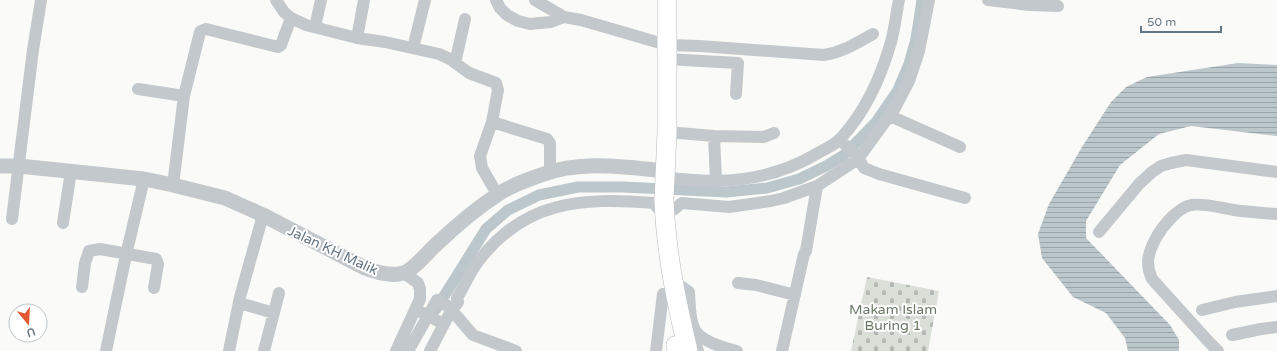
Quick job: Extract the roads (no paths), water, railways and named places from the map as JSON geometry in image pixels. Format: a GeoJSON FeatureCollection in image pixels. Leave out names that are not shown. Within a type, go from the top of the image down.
{"type":"FeatureCollection","features":[{"type":"Feature","properties":{"kind":"main road"},"geometry":{"type":"LineString","coordinates":[[667,0],[667,132],[664,206],[660,234],[663,294],[680,349]]}},
{"type":"Feature","properties":{"kind":"main road"},"geometry":{"type":"LineString","coordinates":[[664,206],[680,349]]}},
{"type":"Feature","properties":{"kind":"street"},"geometry":{"type":"LineString","coordinates":[[12,219],[32,58],[41,0]]}},
{"type":"Feature","properties":{"kind":"street"},"geometry":{"type":"LineString","coordinates":[[276,0],[284,12],[291,18],[306,25],[357,38],[438,54],[454,62],[469,73],[496,83],[498,90],[492,122],[481,150],[480,162],[497,194]]}},
{"type":"Feature","properties":{"kind":"street"},"geometry":{"type":"LineString","coordinates":[[315,27],[321,0]]}},
{"type":"Feature","properties":{"kind":"street"},"geometry":{"type":"LineString","coordinates":[[357,38],[364,0]]}},
{"type":"Feature","properties":{"kind":"street"},"geometry":{"type":"LineString","coordinates":[[413,48],[425,0]]}},
{"type":"Feature","properties":{"kind":"street"},"geometry":{"type":"LineString","coordinates":[[496,0],[507,15],[530,24],[551,22],[564,17]]}},
{"type":"Feature","properties":{"kind":"street"},"geometry":{"type":"LineString","coordinates":[[535,0],[564,17],[581,20],[666,52],[738,63],[736,94]]}},
{"type":"Feature","properties":{"kind":"street"},"geometry":{"type":"LineString","coordinates":[[396,351],[418,311],[420,299],[420,289],[418,283],[404,273],[412,268],[457,226],[497,194],[550,172],[573,167],[593,166],[686,180],[740,180],[766,175],[799,163],[841,141],[862,111],[880,74],[891,41],[898,0]]}},
{"type":"Feature","properties":{"kind":"street"},"geometry":{"type":"LineString","coordinates":[[664,206],[673,210],[682,203],[729,207],[755,204],[784,198],[817,186],[857,158],[890,116],[909,81],[919,51],[929,0]]}},
{"type":"Feature","properties":{"kind":"street"},"geometry":{"type":"LineString","coordinates":[[988,0],[1030,5],[1058,6]]}},
{"type":"Feature","properties":{"kind":"street"},"geometry":{"type":"LineString","coordinates":[[173,185],[184,96],[198,35],[201,30],[206,29],[278,47],[281,45],[291,18]]}},
{"type":"Feature","properties":{"kind":"street"},"geometry":{"type":"LineString","coordinates":[[454,62],[465,19]]}},
{"type":"Feature","properties":{"kind":"street"},"geometry":{"type":"LineString","coordinates":[[666,52],[700,46],[824,55],[836,53],[848,48],[874,34]]}},
{"type":"Feature","properties":{"kind":"street"},"geometry":{"type":"LineString","coordinates":[[138,88],[184,96]]}},
{"type":"Feature","properties":{"kind":"street"},"geometry":{"type":"LineString","coordinates":[[890,116],[960,147]]}},
{"type":"Feature","properties":{"kind":"street"},"geometry":{"type":"LineString","coordinates":[[492,122],[547,139],[550,142],[550,172]]}},
{"type":"Feature","properties":{"kind":"street"},"geometry":{"type":"LineString","coordinates":[[667,132],[714,136],[764,137],[774,133]]}},
{"type":"Feature","properties":{"kind":"street"},"geometry":{"type":"LineString","coordinates":[[714,136],[716,181]]}},
{"type":"Feature","properties":{"kind":"street"},"geometry":{"type":"LineString","coordinates":[[841,141],[864,168],[879,174],[965,198]]}},
{"type":"Feature","properties":{"kind":"street"},"geometry":{"type":"LineString","coordinates":[[1099,232],[1139,184],[1161,166],[1186,160],[1277,172]]}},
{"type":"Feature","properties":{"kind":"street","name":"Jalan KH Malik"},"geometry":{"type":"LineString","coordinates":[[0,166],[19,166],[144,179],[225,198],[263,215],[365,268],[393,274],[404,273]]}},
{"type":"Feature","properties":{"kind":"street"},"geometry":{"type":"LineString","coordinates":[[63,223],[71,171]]}},
{"type":"Feature","properties":{"kind":"street"},"geometry":{"type":"LineString","coordinates":[[106,351],[144,179]]}},
{"type":"Feature","properties":{"kind":"street"},"geometry":{"type":"LineString","coordinates":[[782,351],[804,254],[806,251],[817,186]]}},
{"type":"Feature","properties":{"kind":"street"},"geometry":{"type":"LineString","coordinates":[[430,351],[441,322],[458,302],[457,298],[480,259],[492,245],[515,225],[536,213],[562,205],[586,201],[604,200],[653,203],[659,209],[664,206]]}},
{"type":"Feature","properties":{"kind":"street"},"geometry":{"type":"LineString","coordinates":[[1218,351],[1205,347],[1152,279],[1147,266],[1152,244],[1167,222],[1175,214],[1190,205],[1202,205],[1277,214]]}},
{"type":"Feature","properties":{"kind":"street"},"geometry":{"type":"LineString","coordinates":[[664,206],[672,231],[689,334],[698,351]]}},
{"type":"Feature","properties":{"kind":"street"},"geometry":{"type":"LineString","coordinates":[[229,351],[239,303],[263,215]]}},
{"type":"Feature","properties":{"kind":"street"},"geometry":{"type":"LineString","coordinates":[[82,287],[85,263],[89,251],[100,250],[153,258],[158,261],[154,288]]}},
{"type":"Feature","properties":{"kind":"street"},"geometry":{"type":"LineString","coordinates":[[738,283],[756,285],[795,295]]}},
{"type":"Feature","properties":{"kind":"street"},"geometry":{"type":"LineString","coordinates":[[682,287],[689,292],[691,317],[694,330],[701,337],[723,348],[737,351]]}},
{"type":"Feature","properties":{"kind":"street"},"geometry":{"type":"LineString","coordinates":[[264,351],[279,293]]}},
{"type":"Feature","properties":{"kind":"street"},"geometry":{"type":"LineString","coordinates":[[656,351],[663,294]]}},
{"type":"Feature","properties":{"kind":"street"},"geometry":{"type":"LineString","coordinates":[[1202,310],[1235,302],[1277,296]]}},
{"type":"Feature","properties":{"kind":"street"},"geometry":{"type":"LineString","coordinates":[[408,351],[436,300],[448,306],[473,335],[516,351]]}},
{"type":"Feature","properties":{"kind":"street"},"geometry":{"type":"LineString","coordinates":[[239,303],[274,313]]}},
{"type":"Feature","properties":{"kind":"street"},"geometry":{"type":"LineString","coordinates":[[418,311],[441,322]]}},
{"type":"Feature","properties":{"kind":"street"},"geometry":{"type":"LineString","coordinates":[[1232,335],[1277,327]]}},
{"type":"Feature","properties":{"kind":"waterway"},"geometry":{"type":"LineString","coordinates":[[436,309],[486,229],[508,210],[539,195],[578,187],[623,187],[726,192],[767,188],[799,179],[826,166],[844,155],[876,122],[898,90],[909,64],[916,39],[922,0]]}},
{"type":"Feature","properties":{"kind":"park label","name":"Makam Islam Buring 1"},"geometry":{"type":"Point","coordinates":[893,318]}}]}
